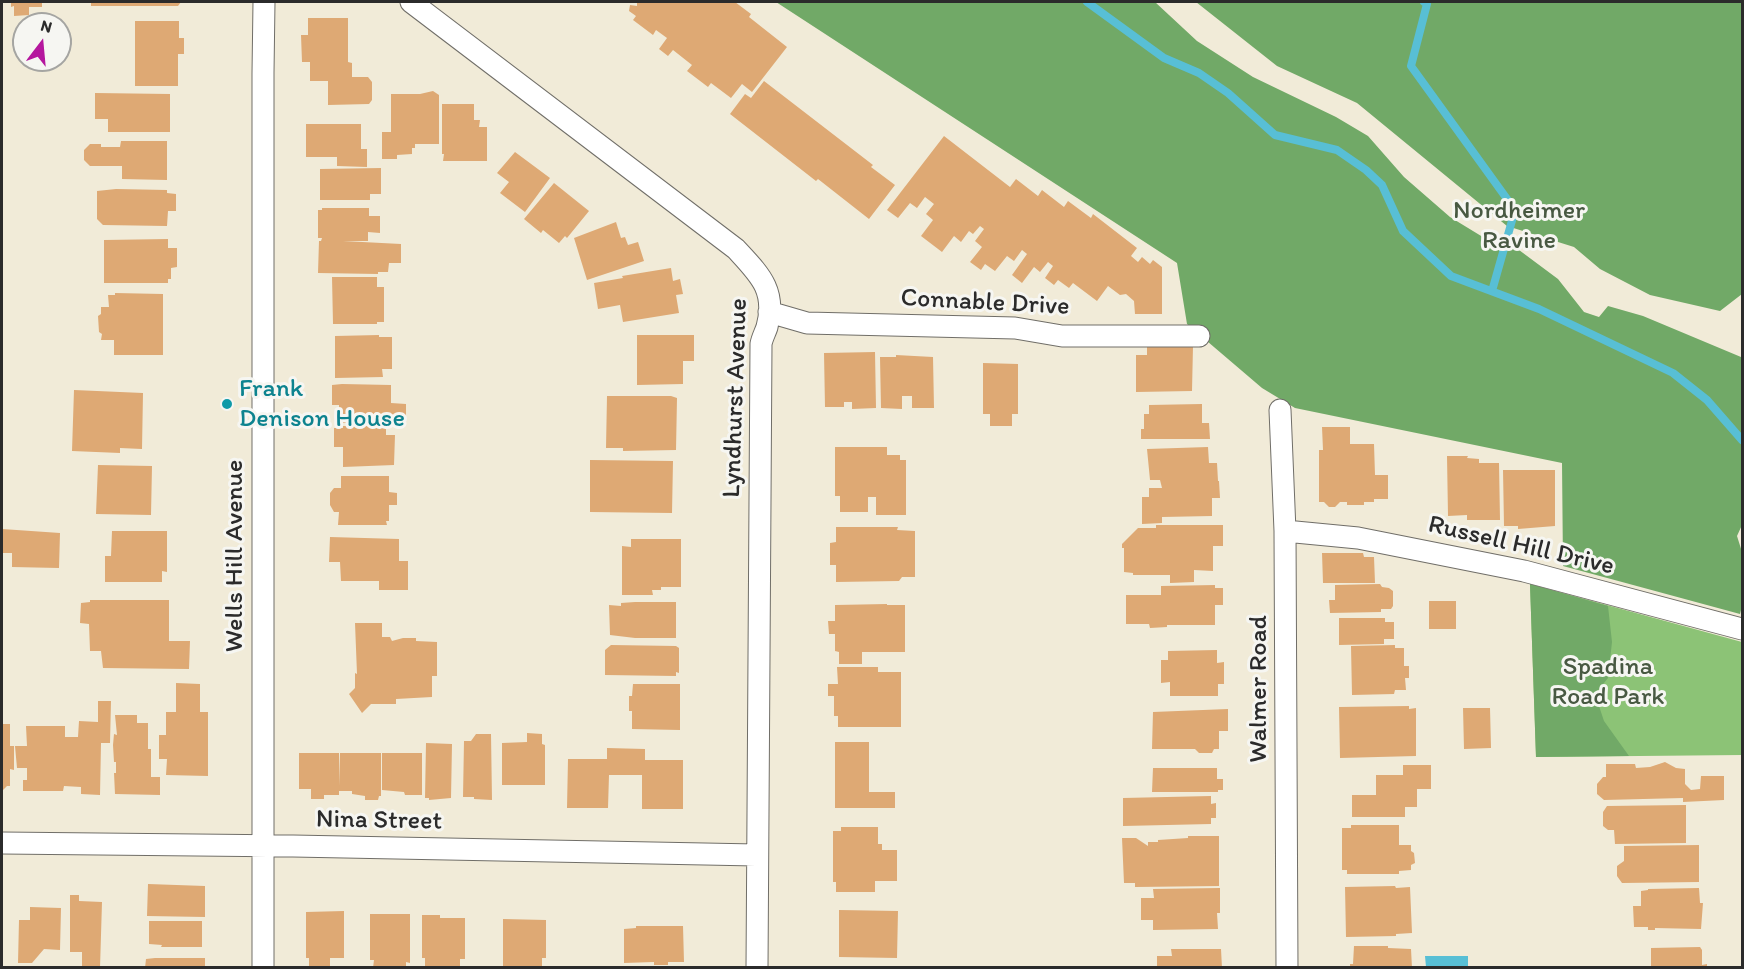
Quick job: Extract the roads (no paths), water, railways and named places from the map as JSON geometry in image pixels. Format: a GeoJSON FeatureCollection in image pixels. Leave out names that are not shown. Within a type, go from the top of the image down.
{"type":"FeatureCollection","features":[{"type":"Feature","properties":{"kind":"street","name":"Wells Hill Avenue"},"geometry":{"type":"LineString","coordinates":[[263,968],[262,73],[264,2]]}},
{"type":"Feature","properties":{"kind":"street","name":"Lyndhurst Avenue"},"geometry":{"type":"LineString","coordinates":[[411,2],[736,249],[763,279],[770,295],[769,312],[761,345],[757,968]]}},
{"type":"Feature","properties":{"kind":"street","name":"Connable Drive"},"geometry":{"type":"LineString","coordinates":[[769,312],[807,323],[1015,328],[1062,336],[1199,336]]}},
{"type":"Feature","properties":{"kind":"street","name":"Walmer Road"},"geometry":{"type":"LineString","coordinates":[[1280,410],[1285,531],[1287,968]]}},
{"type":"Feature","properties":{"kind":"street","name":"Russell Hill Drive"},"geometry":{"type":"LineString","coordinates":[[1285,531],[1358,538],[1524,571],[1743,629]]}},
{"type":"Feature","properties":{"kind":"street","name":"Nina Street"},"geometry":{"type":"LineString","coordinates":[[2,843],[756,855]]}},
{"type":"Feature","properties":{"kind":"water"},"geometry":{"type":"Polygon","coordinates":[[[1425,956],[1468,956],[1468,967],[1426,967],[1425,956]]]}},
{"type":"Feature","properties":{"kind":"waterway"},"geometry":{"type":"LineString","coordinates":[[1087,2],[1164,58],[1199,73],[1228,93],[1275,135],[1337,150],[1366,170],[1382,185],[1403,231],[1451,276],[1539,309],[1673,373],[1707,400],[1742,440]]}},
{"type":"Feature","properties":{"kind":"waterway"},"geometry":{"type":"LineString","coordinates":[[1424,2],[1427,4],[1411,66],[1515,210],[1492,291]]}},
{"type":"Feature","properties":{"kind":"place","name":"Frank Denison House"},"geometry":{"type":"Point","coordinates":[227,404]}},
{"type":"Feature","properties":{"kind":"park label","name":"Nordheimer Ravine"},"geometry":{"type":"Point","coordinates":[1519,226]}},
{"type":"Feature","properties":{"kind":"park label","name":"Spadina Road Park"},"geometry":{"type":"Point","coordinates":[1608,682]}}]}
